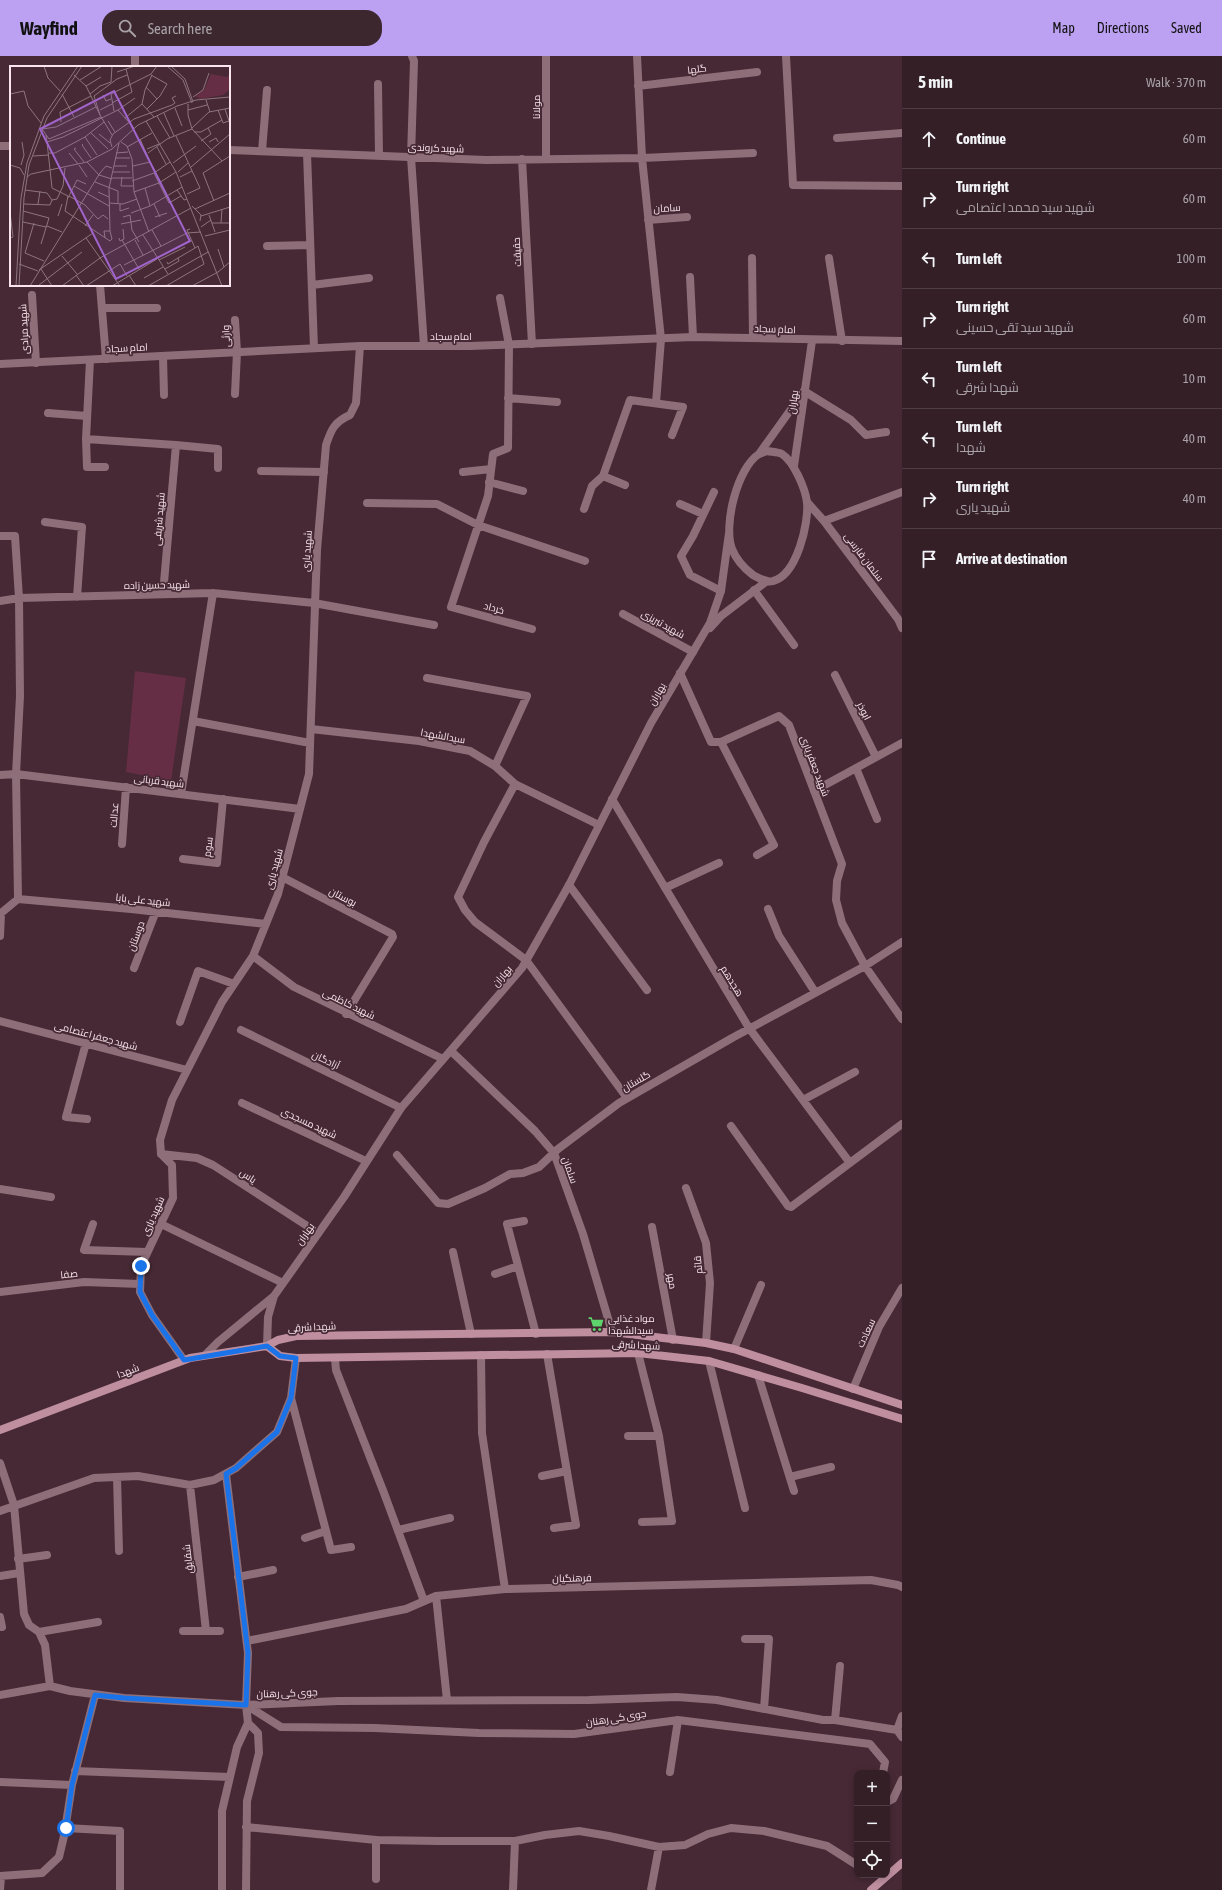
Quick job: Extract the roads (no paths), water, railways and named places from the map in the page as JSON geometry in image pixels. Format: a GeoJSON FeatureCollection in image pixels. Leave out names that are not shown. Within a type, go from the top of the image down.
{"type":"FeatureCollection","features":[{"type":"Feature","properties":{"kind":"main road","name":"شهدا شرقی"},"geometry":{"type":"LineString","coordinates":[[902,1405],[734,1349],[706,1343],[612,1332],[296,1336],[278,1340],[267,1346],[280,1356],[296,1358],[335,1359],[638,1353],[709,1361],[902,1419]]}},
{"type":"Feature","properties":{"kind":"main road","name":"شهدا"},"geometry":{"type":"LineString","coordinates":[[0,1430],[184,1360],[205,1355],[267,1346]]}},
{"type":"Feature","properties":{"kind":"main road"},"geometry":{"type":"LineString","coordinates":[[890,1871],[902,1863]]}},
{"type":"Feature","properties":{"kind":"main road"},"geometry":{"type":"LineString","coordinates":[[871,1890],[880,1878]]}},
{"type":"Feature","properties":{"kind":"street"},"geometry":{"type":"LineString","coordinates":[[412,56],[414,61],[411,157],[424,346]]}},
{"type":"Feature","properties":{"kind":"street","name":"مولانا"},"geometry":{"type":"LineString","coordinates":[[546,56],[546,159]]}},
{"type":"Feature","properties":{"kind":"street"},"geometry":{"type":"LineString","coordinates":[[637,56],[642,158],[661,339],[656,403]]}},
{"type":"Feature","properties":{"kind":"street"},"geometry":{"type":"LineString","coordinates":[[786,56],[793,186],[902,186]]}},
{"type":"Feature","properties":{"kind":"street","name":"گلها"},"geometry":{"type":"LineString","coordinates":[[638,86],[757,72]]}},
{"type":"Feature","properties":{"kind":"street"},"geometry":{"type":"LineString","coordinates":[[378,84],[379,156]]}},
{"type":"Feature","properties":{"kind":"street"},"geometry":{"type":"LineString","coordinates":[[262,151],[267,90]]}},
{"type":"Feature","properties":{"kind":"street"},"geometry":{"type":"LineString","coordinates":[[837,138],[902,133]]}},
{"type":"Feature","properties":{"kind":"street","name":"شهید کروندی"},"geometry":{"type":"LineString","coordinates":[[230,150],[486,160],[642,158],[753,153]]}},
{"type":"Feature","properties":{"kind":"street"},"geometry":{"type":"LineString","coordinates":[[307,153],[314,348]]}},
{"type":"Feature","properties":{"kind":"street","name":"حقیقت"},"geometry":{"type":"LineString","coordinates":[[522,159],[532,344]]}},
{"type":"Feature","properties":{"kind":"street","name":"سامان"},"geometry":{"type":"LineString","coordinates":[[648,220],[687,217]]}},
{"type":"Feature","properties":{"kind":"street"},"geometry":{"type":"LineString","coordinates":[[266,246],[310,245]]}},
{"type":"Feature","properties":{"kind":"street"},"geometry":{"type":"LineString","coordinates":[[752,258],[753,338]]}},
{"type":"Feature","properties":{"kind":"street"},"geometry":{"type":"LineString","coordinates":[[829,258],[842,341]]}},
{"type":"Feature","properties":{"kind":"street"},"geometry":{"type":"LineString","coordinates":[[690,277],[693,337]]}},
{"type":"Feature","properties":{"kind":"street"},"geometry":{"type":"LineString","coordinates":[[312,285],[369,278]]}},
{"type":"Feature","properties":{"kind":"street"},"geometry":{"type":"LineString","coordinates":[[100,286],[106,359]]}},
{"type":"Feature","properties":{"kind":"street","name":"شهید مرادی"},"geometry":{"type":"LineString","coordinates":[[32,295],[36,363]]}},
{"type":"Feature","properties":{"kind":"street"},"geometry":{"type":"LineString","coordinates":[[478,525],[488,496],[493,454],[508,448],[509,344],[500,298]]}},
{"type":"Feature","properties":{"kind":"street"},"geometry":{"type":"LineString","coordinates":[[102,308],[157,308]]}},
{"type":"Feature","properties":{"kind":"street","name":"وارثی"},"geometry":{"type":"LineString","coordinates":[[235,394],[237,352],[236,320]]}},
{"type":"Feature","properties":{"kind":"street","name":"امام سجاد"},"geometry":{"type":"LineString","coordinates":[[0,364],[360,346],[532,344],[693,337],[812,341],[902,341]]}},
{"type":"Feature","properties":{"kind":"street","name":"بهاران"},"geometry":{"type":"LineString","coordinates":[[794,466],[812,341]]}},
{"type":"Feature","properties":{"kind":"street","name":"شهید یاری"},"geometry":{"type":"LineString","coordinates":[[184,1360],[152,1315],[140,1292],[141,1266],[172,1198],[172,1164],[161,1154],[160,1140],[172,1100],[187,1070],[222,1002],[253,956],[278,894],[309,774],[314,603],[326,446],[331,429],[350,415],[356,403],[360,346]]}},
{"type":"Feature","properties":{"kind":"street"},"geometry":{"type":"LineString","coordinates":[[163,356],[164,395]]}},
{"type":"Feature","properties":{"kind":"street"},"geometry":{"type":"LineString","coordinates":[[90,360],[86,439],[87,467],[105,467]]}},
{"type":"Feature","properties":{"kind":"street"},"geometry":{"type":"LineString","coordinates":[[759,454],[767,451],[781,454],[794,466],[807,502],[805,533],[798,551],[790,566],[781,577],[773,581],[758,578],[746,569],[732,550],[729,533],[730,512],[734,497],[748,466],[759,454],[804,391],[851,420],[866,435],[886,432]]}},
{"type":"Feature","properties":{"kind":"street"},"geometry":{"type":"LineString","coordinates":[[508,398],[557,402]]}},
{"type":"Feature","properties":{"kind":"street"},"geometry":{"type":"LineString","coordinates":[[584,509],[592,486],[603,476],[630,400],[683,407],[672,436]]}},
{"type":"Feature","properties":{"kind":"street"},"geometry":{"type":"LineString","coordinates":[[48,413],[87,416]]}},
{"type":"Feature","properties":{"kind":"street"},"geometry":{"type":"LineString","coordinates":[[86,439],[176,444],[218,449],[218,468]]}},
{"type":"Feature","properties":{"kind":"street","name":"شهید شریفی"},"geometry":{"type":"LineString","coordinates":[[163,594],[176,444]]}},
{"type":"Feature","properties":{"kind":"street"},"geometry":{"type":"LineString","coordinates":[[463,472],[491,469]]}},
{"type":"Feature","properties":{"kind":"street"},"geometry":{"type":"LineString","coordinates":[[261,471],[324,472]]}},
{"type":"Feature","properties":{"kind":"street"},"geometry":{"type":"LineString","coordinates":[[603,476],[625,485]]}},
{"type":"Feature","properties":{"kind":"street"},"geometry":{"type":"LineString","coordinates":[[489,482],[523,491]]}},
{"type":"Feature","properties":{"kind":"street"},"geometry":{"type":"LineString","coordinates":[[714,492],[693,536],[681,556],[690,575],[721,591]]}},
{"type":"Feature","properties":{"kind":"street"},"geometry":{"type":"LineString","coordinates":[[824,521],[902,492]]}},
{"type":"Feature","properties":{"kind":"street","name":"سلمان فارسی"},"geometry":{"type":"LineString","coordinates":[[807,502],[824,521],[900,619],[902,628]]}},
{"type":"Feature","properties":{"kind":"street"},"geometry":{"type":"LineString","coordinates":[[367,503],[437,504],[478,525],[585,561]]}},
{"type":"Feature","properties":{"kind":"street"},"geometry":{"type":"LineString","coordinates":[[680,504],[704,514]]}},
{"type":"Feature","properties":{"kind":"street"},"geometry":{"type":"LineString","coordinates":[[45,522],[82,527],[77,597]]}},
{"type":"Feature","properties":{"kind":"street","name":"خرداد"},"geometry":{"type":"LineString","coordinates":[[478,525],[452,607],[532,629]]}},
{"type":"Feature","properties":{"kind":"street","name":"بهاران"},"geometry":{"type":"LineString","coordinates":[[274,1296],[366,1162],[401,1108],[522,968],[569,885],[651,723],[710,623],[721,591],[729,533]]}},
{"type":"Feature","properties":{"kind":"street"},"geometry":{"type":"LineString","coordinates":[[0,536],[15,536],[19,598],[20,696],[16,774],[18,899],[1,914],[0,936]]}},
{"type":"Feature","properties":{"kind":"street","name":"بهاران"},"geometry":{"type":"LineString","coordinates":[[700,639],[721,616],[767,581]]}},
{"type":"Feature","properties":{"kind":"street"},"geometry":{"type":"LineString","coordinates":[[754,590],[794,645]]}},
{"type":"Feature","properties":{"kind":"street"},"geometry":{"type":"LineString","coordinates":[[181,794],[213,593]]}},
{"type":"Feature","properties":{"kind":"street","name":"شهید حسین زاده"},"geometry":{"type":"LineString","coordinates":[[0,601],[19,598],[213,593],[314,603],[434,625]]}},
{"type":"Feature","properties":{"kind":"street","name":"شهید تبریزی"},"geometry":{"type":"LineString","coordinates":[[624,614],[693,652]]}},
{"type":"Feature","properties":{"kind":"street"},"geometry":{"type":"LineString","coordinates":[[680,673],[711,742],[721,742],[774,845],[757,855]]}},
{"type":"Feature","properties":{"kind":"street","name":"ابوذر"},"geometry":{"type":"LineString","coordinates":[[835,675],[876,757]]}},
{"type":"Feature","properties":{"kind":"street"},"geometry":{"type":"LineString","coordinates":[[427,678],[527,696],[495,766]]}},
{"type":"Feature","properties":{"kind":"street","name":"شهید جعفر یاری"},"geometry":{"type":"LineString","coordinates":[[721,742],[778,716],[789,724],[842,864],[837,881],[836,900],[842,922],[865,966],[902,1019]]}},
{"type":"Feature","properties":{"kind":"street"},"geometry":{"type":"LineString","coordinates":[[192,721],[310,743]]}},
{"type":"Feature","properties":{"kind":"street","name":"سیدالشهدا"},"geometry":{"type":"LineString","coordinates":[[311,729],[419,741],[470,751],[495,766],[515,784],[599,825]]}},
{"type":"Feature","properties":{"kind":"street"},"geometry":{"type":"LineString","coordinates":[[814,791],[902,742]]}},
{"type":"Feature","properties":{"kind":"street"},"geometry":{"type":"LineString","coordinates":[[856,768],[877,819]]}},
{"type":"Feature","properties":{"kind":"street","name":"شهید قربانی"},"geometry":{"type":"LineString","coordinates":[[0,775],[16,774],[300,809]]}},
{"type":"Feature","properties":{"kind":"street"},"geometry":{"type":"LineString","coordinates":[[515,784],[458,897],[465,910],[475,922],[526,960],[627,1098]]}},
{"type":"Feature","properties":{"kind":"street","name":"عدالت"},"geometry":{"type":"LineString","coordinates":[[122,844],[126,787]]}},
{"type":"Feature","properties":{"kind":"street","name":"سوم"},"geometry":{"type":"LineString","coordinates":[[183,859],[218,863],[223,799]]}},
{"type":"Feature","properties":{"kind":"street","name":"هجدهم"},"geometry":{"type":"LineString","coordinates":[[612,799],[749,1028],[850,1162]]}},
{"type":"Feature","properties":{"kind":"street"},"geometry":{"type":"LineString","coordinates":[[665,888],[719,863]]}},
{"type":"Feature","properties":{"kind":"street","name":"بوستان"},"geometry":{"type":"LineString","coordinates":[[282,877],[392,934],[393,937],[346,1014]]}},
{"type":"Feature","properties":{"kind":"street"},"geometry":{"type":"LineString","coordinates":[[569,885],[647,990]]}},
{"type":"Feature","properties":{"kind":"street","name":"شهید علی بابا"},"geometry":{"type":"LineString","coordinates":[[18,899],[266,924]]}},
{"type":"Feature","properties":{"kind":"street"},"geometry":{"type":"LineString","coordinates":[[768,909],[779,936],[815,992]]}},
{"type":"Feature","properties":{"kind":"street","name":"دوستان"},"geometry":{"type":"LineString","coordinates":[[134,968],[156,912]]}},
{"type":"Feature","properties":{"kind":"street","name":"گلستان"},"geometry":{"type":"LineString","coordinates":[[397,1156],[438,1204],[448,1204],[485,1188],[510,1174],[539,1167],[554,1153],[627,1098],[749,1028],[865,966],[902,942]]}},
{"type":"Feature","properties":{"kind":"street","name":"شهید کاظمی"},"geometry":{"type":"LineString","coordinates":[[253,956],[294,987],[346,1014],[443,1059]]}},
{"type":"Feature","properties":{"kind":"street"},"geometry":{"type":"LineString","coordinates":[[180,1022],[198,971],[234,984]]}},
{"type":"Feature","properties":{"kind":"street","name":"شهید جعفر اعتصامی"},"geometry":{"type":"LineString","coordinates":[[0,1020],[187,1070]]}},
{"type":"Feature","properties":{"kind":"street","name":"آزادگان"},"geometry":{"type":"LineString","coordinates":[[241,1030],[401,1108]]}},
{"type":"Feature","properties":{"kind":"street"},"geometry":{"type":"LineString","coordinates":[[86,1043],[66,1117],[87,1119]]}},
{"type":"Feature","properties":{"kind":"street","name":"سلمان"},"geometry":{"type":"LineString","coordinates":[[451,1051],[535,1131],[554,1153],[583,1234],[612,1332]]}},
{"type":"Feature","properties":{"kind":"street"},"geometry":{"type":"LineString","coordinates":[[803,1100],[855,1072]]}},
{"type":"Feature","properties":{"kind":"street","name":"شهید مسجدی"},"geometry":{"type":"LineString","coordinates":[[242,1102],[366,1162]]}},
{"type":"Feature","properties":{"kind":"street"},"geometry":{"type":"LineString","coordinates":[[731,1126],[788,1206],[791,1207],[902,1124]]}},
{"type":"Feature","properties":{"kind":"street","name":"یاس"},"geometry":{"type":"LineString","coordinates":[[161,1154],[197,1158],[213,1165],[318,1233]]}},
{"type":"Feature","properties":{"kind":"street","name":"قائم"},"geometry":{"type":"LineString","coordinates":[[686,1188],[706,1242],[710,1283],[706,1343]]}},
{"type":"Feature","properties":{"kind":"street"},"geometry":{"type":"LineString","coordinates":[[0,1189],[51,1197]]}},
{"type":"Feature","properties":{"kind":"street"},"geometry":{"type":"LineString","coordinates":[[524,1221],[507,1224],[536,1334]]}},
{"type":"Feature","properties":{"kind":"street"},"geometry":{"type":"LineString","coordinates":[[93,1224],[84,1250],[147,1252]]}},
{"type":"Feature","properties":{"kind":"street"},"geometry":{"type":"LineString","coordinates":[[161,1224],[283,1283]]}},
{"type":"Feature","properties":{"kind":"street","name":"مهر"},"geometry":{"type":"LineString","coordinates":[[652,1227],[673,1340]]}},
{"type":"Feature","properties":{"kind":"street"},"geometry":{"type":"LineString","coordinates":[[453,1252],[471,1334]]}},
{"type":"Feature","properties":{"kind":"street"},"geometry":{"type":"LineString","coordinates":[[495,1274],[518,1266]]}},
{"type":"Feature","properties":{"kind":"street","name":"صفا"},"geometry":{"type":"LineString","coordinates":[[0,1292],[84,1282],[140,1284]]}},
{"type":"Feature","properties":{"kind":"street"},"geometry":{"type":"LineString","coordinates":[[734,1349],[761,1285]]}},
{"type":"Feature","properties":{"kind":"street","name":"سعادت"},"geometry":{"type":"LineString","coordinates":[[853,1389],[879,1327],[902,1288]]}},
{"type":"Feature","properties":{"kind":"street"},"geometry":{"type":"LineString","coordinates":[[267,1346],[268,1317],[274,1296]]}},
{"type":"Feature","properties":{"kind":"street"},"geometry":{"type":"LineString","coordinates":[[205,1355],[218,1342],[274,1296]]}},
{"type":"Feature","properties":{"kind":"street"},"geometry":{"type":"LineString","coordinates":[[638,1353],[658,1436],[672,1521],[642,1522]]}},
{"type":"Feature","properties":{"kind":"street"},"geometry":{"type":"LineString","coordinates":[[546,1354],[576,1525],[554,1528]]}},
{"type":"Feature","properties":{"kind":"street"},"geometry":{"type":"LineString","coordinates":[[481,1355],[482,1433],[505,1589]]}},
{"type":"Feature","properties":{"kind":"street"},"geometry":{"type":"LineString","coordinates":[[0,1510],[94,1478],[138,1476],[190,1485],[214,1480],[226,1474],[236,1468],[277,1432],[291,1398],[296,1358]]}},
{"type":"Feature","properties":{"kind":"street"},"geometry":{"type":"LineString","coordinates":[[335,1359],[336,1370],[424,1601]]}},
{"type":"Feature","properties":{"kind":"street"},"geometry":{"type":"LineString","coordinates":[[709,1361],[744,1508]]}},
{"type":"Feature","properties":{"kind":"street"},"geometry":{"type":"LineString","coordinates":[[758,1375],[794,1491]]}},
{"type":"Feature","properties":{"kind":"street"},"geometry":{"type":"LineString","coordinates":[[291,1398],[331,1550],[350,1547]]}},
{"type":"Feature","properties":{"kind":"street"},"geometry":{"type":"LineString","coordinates":[[628,1436],[658,1436]]}},
{"type":"Feature","properties":{"kind":"street"},"geometry":{"type":"LineString","coordinates":[[0,1463],[14,1505],[19,1573],[24,1614],[29,1624],[39,1632],[45,1646],[50,1686]]}},
{"type":"Feature","properties":{"kind":"street"},"geometry":{"type":"LineString","coordinates":[[790,1477],[831,1466]]}},
{"type":"Feature","properties":{"kind":"street"},"geometry":{"type":"LineString","coordinates":[[542,1476],[567,1471]]}},
{"type":"Feature","properties":{"kind":"street"},"geometry":{"type":"LineString","coordinates":[[222,1890],[222,1811],[237,1747],[248,1723],[246,1705],[247,1641],[226,1474]]}},
{"type":"Feature","properties":{"kind":"street"},"geometry":{"type":"LineString","coordinates":[[117,1477],[119,1551]]}},
{"type":"Feature","properties":{"kind":"street","name":"شقایق"},"geometry":{"type":"LineString","coordinates":[[190,1485],[206,1631]]}},
{"type":"Feature","properties":{"kind":"street"},"geometry":{"type":"LineString","coordinates":[[398,1530],[450,1518]]}},
{"type":"Feature","properties":{"kind":"street"},"geometry":{"type":"LineString","coordinates":[[305,1538],[326,1531]]}},
{"type":"Feature","properties":{"kind":"street"},"geometry":{"type":"LineString","coordinates":[[18,1559],[46,1555]]}},
{"type":"Feature","properties":{"kind":"street"},"geometry":{"type":"LineString","coordinates":[[238,1577],[272,1570]]}},
{"type":"Feature","properties":{"kind":"street"},"geometry":{"type":"LineString","coordinates":[[0,1576],[19,1573]]}},
{"type":"Feature","properties":{"kind":"street","name":"فرهنگیان"},"geometry":{"type":"LineString","coordinates":[[247,1641],[406,1609],[436,1596],[505,1589],[871,1580],[898,1584],[902,1587]]}},
{"type":"Feature","properties":{"kind":"street"},"geometry":{"type":"LineString","coordinates":[[436,1596],[447,1700]]}},
{"type":"Feature","properties":{"kind":"street"},"geometry":{"type":"LineString","coordinates":[[0,1617],[2,1627]]}},
{"type":"Feature","properties":{"kind":"street"},"geometry":{"type":"LineString","coordinates":[[39,1632],[98,1622]]}},
{"type":"Feature","properties":{"kind":"street"},"geometry":{"type":"LineString","coordinates":[[183,1631],[220,1631]]}},
{"type":"Feature","properties":{"kind":"street"},"geometry":{"type":"LineString","coordinates":[[745,1639],[770,1639],[764,1709]]}},
{"type":"Feature","properties":{"kind":"street"},"geometry":{"type":"LineString","coordinates":[[835,1720],[840,1666]]}},
{"type":"Feature","properties":{"kind":"street"},"geometry":{"type":"LineString","coordinates":[[0,1695],[50,1686],[95,1695],[124,1698],[246,1705]]}},
{"type":"Feature","properties":{"kind":"street"},"geometry":{"type":"LineString","coordinates":[[0,1890],[0,1876],[42,1873],[59,1857],[66,1828],[75,1771],[95,1695]]}},
{"type":"Feature","properties":{"kind":"street","name":"جوی کی رهنان"},"geometry":{"type":"LineString","coordinates":[[246,1705],[338,1701],[589,1700],[677,1697],[718,1700],[900,1733],[902,1716]]}},
{"type":"Feature","properties":{"kind":"street","name":"جوی کی رهنان"},"geometry":{"type":"LineString","coordinates":[[246,1705],[281,1727],[375,1728],[479,1733],[574,1734],[678,1720],[870,1744],[885,1762],[884,1770]]}},
{"type":"Feature","properties":{"kind":"street"},"geometry":{"type":"LineString","coordinates":[[670,1772],[678,1720]]}},
{"type":"Feature","properties":{"kind":"street"},"geometry":{"type":"LineString","coordinates":[[246,1890],[247,1801],[259,1752],[258,1733],[248,1723]]}},
{"type":"Feature","properties":{"kind":"street"},"geometry":{"type":"LineString","coordinates":[[75,1771],[230,1777]]}},
{"type":"Feature","properties":{"kind":"street"},"geometry":{"type":"LineString","coordinates":[[890,1800],[893,1799],[902,1780]]}},
{"type":"Feature","properties":{"kind":"street"},"geometry":{"type":"LineString","coordinates":[[0,1782],[72,1785]]}},
{"type":"Feature","properties":{"kind":"street"},"geometry":{"type":"LineString","coordinates":[[246,1827],[376,1840],[515,1841],[545,1835],[579,1831],[659,1846],[685,1845],[708,1834],[731,1828],[764,1831],[827,1846],[854,1863]]}},
{"type":"Feature","properties":{"kind":"street"},"geometry":{"type":"LineString","coordinates":[[66,1828],[120,1831],[120,1890]]}},
{"type":"Feature","properties":{"kind":"street"},"geometry":{"type":"LineString","coordinates":[[376,1840],[376,1878]]}},
{"type":"Feature","properties":{"kind":"street"},"geometry":{"type":"LineString","coordinates":[[513,1890],[515,1841]]}},
{"type":"Feature","properties":{"kind":"street"},"geometry":{"type":"LineString","coordinates":[[651,1890],[659,1846]]}},
{"type":"Feature","properties":{"kind":"place","name":"مواد غذایی سیدالشهدا"},"geometry":{"type":"Point","coordinates":[596,1324]}}]}
